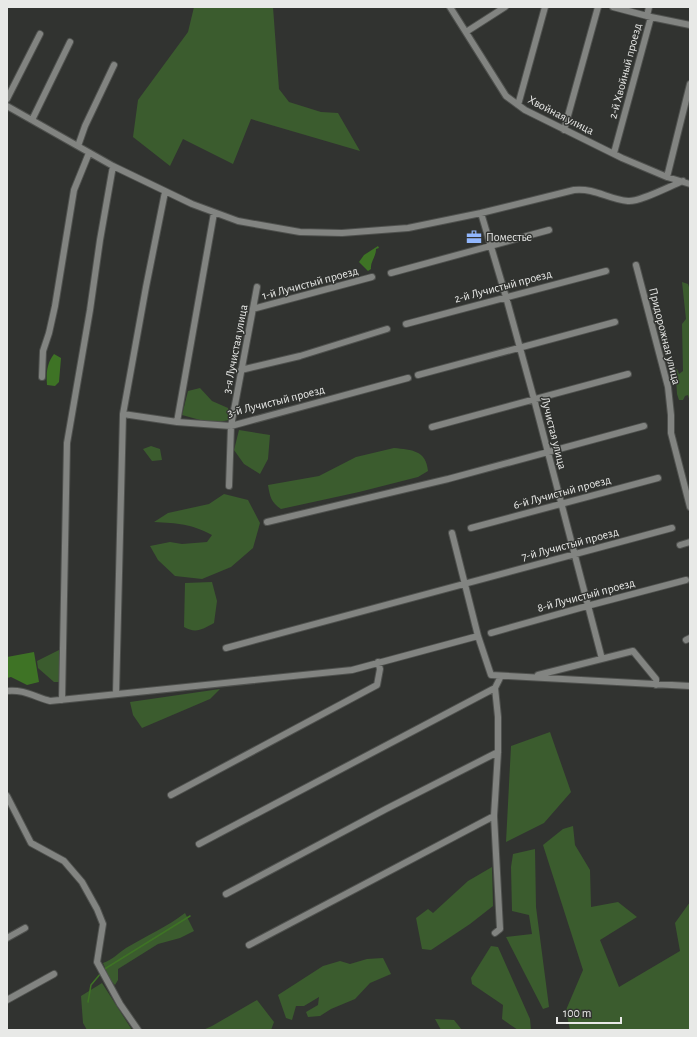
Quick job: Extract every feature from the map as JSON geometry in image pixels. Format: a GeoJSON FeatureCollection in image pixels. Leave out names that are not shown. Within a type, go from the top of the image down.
{"type":"FeatureCollection","features":[{"type":"Feature","properties":{"kind":"street","name":"Хвойная улица"},"geometry":{"type":"LineString","coordinates":[[450,7],[506,96],[518,105],[564,130],[614,154],[667,177],[690,184]]}},
{"type":"Feature","properties":{"kind":"street"},"geometry":{"type":"LineString","coordinates":[[466,32],[505,7]]}},
{"type":"Feature","properties":{"kind":"street"},"geometry":{"type":"LineString","coordinates":[[518,105],[545,7]]}},
{"type":"Feature","properties":{"kind":"street"},"geometry":{"type":"LineString","coordinates":[[564,130],[598,7]]}},
{"type":"Feature","properties":{"kind":"street"},"geometry":{"type":"LineString","coordinates":[[613,7],[649,17],[690,25]]}},
{"type":"Feature","properties":{"kind":"street","name":"2-й Хвойный проезд"},"geometry":{"type":"LineString","coordinates":[[614,154],[649,17],[649,7]]}},
{"type":"Feature","properties":{"kind":"street"},"geometry":{"type":"LineString","coordinates":[[7,99],[40,34]]}},
{"type":"Feature","properties":{"kind":"street"},"geometry":{"type":"LineString","coordinates":[[32,120],[70,42]]}},
{"type":"Feature","properties":{"kind":"street"},"geometry":{"type":"LineString","coordinates":[[78,146],[85,126],[114,65]]}},
{"type":"Feature","properties":{"kind":"street"},"geometry":{"type":"LineString","coordinates":[[667,177],[690,84]]}},
{"type":"Feature","properties":{"kind":"street"},"geometry":{"type":"LineString","coordinates":[[9,109],[32,120],[113,166],[165,192],[214,213],[238,221],[300,232],[342,233],[408,228],[584,189],[630,201],[683,181]]}},
{"type":"Feature","properties":{"kind":"street"},"geometry":{"type":"LineString","coordinates":[[42,377],[43,351],[49,333],[57,293],[74,190],[89,153]]}},
{"type":"Feature","properties":{"kind":"street"},"geometry":{"type":"LineString","coordinates":[[62,700],[67,443],[113,166]]}},
{"type":"Feature","properties":{"kind":"street"},"geometry":{"type":"LineString","coordinates":[[116,694],[123,414],[165,192]]}},
{"type":"Feature","properties":{"kind":"street"},"geometry":{"type":"LineString","coordinates":[[177,422],[214,213]]}},
{"type":"Feature","properties":{"kind":"street","name":"Лучистая улица"},"geometry":{"type":"LineString","coordinates":[[481,213],[534,399],[602,659]]}},
{"type":"Feature","properties":{"kind":"street"},"geometry":{"type":"LineString","coordinates":[[391,273],[549,230]]}},
{"type":"Feature","properties":{"kind":"street","name":"Придорожная улица"},"geometry":{"type":"LineString","coordinates":[[636,265],[668,387],[672,415],[672,433],[690,507]]}},
{"type":"Feature","properties":{"kind":"street","name":"2-й Лучистый проезд"},"geometry":{"type":"LineString","coordinates":[[406,324],[606,271]]}},
{"type":"Feature","properties":{"kind":"street","name":"1-й Лучистый проезд"},"geometry":{"type":"LineString","coordinates":[[253,309],[372,277]]}},
{"type":"Feature","properties":{"kind":"street","name":"3-я Лучистая улица"},"geometry":{"type":"LineString","coordinates":[[229,486],[231,426],[257,287]]}},
{"type":"Feature","properties":{"kind":"street"},"geometry":{"type":"LineString","coordinates":[[418,375],[615,322]]}},
{"type":"Feature","properties":{"kind":"street"},"geometry":{"type":"LineString","coordinates":[[241,370],[300,356],[387,329]]}},
{"type":"Feature","properties":{"kind":"street"},"geometry":{"type":"LineString","coordinates":[[432,427],[628,374]]}},
{"type":"Feature","properties":{"kind":"street","name":"3-й Лучистый проезд"},"geometry":{"type":"LineString","coordinates":[[123,414],[177,422],[231,426],[408,378]]}},
{"type":"Feature","properties":{"kind":"street"},"geometry":{"type":"LineString","coordinates":[[268,522],[448,479],[644,426]]}},
{"type":"Feature","properties":{"kind":"street","name":"6-й Лучистый проезд"},"geometry":{"type":"LineString","coordinates":[[471,528],[658,478]]}},
{"type":"Feature","properties":{"kind":"street","name":"7-й Лучистый проезд"},"geometry":{"type":"LineString","coordinates":[[226,648],[672,528]]}},
{"type":"Feature","properties":{"kind":"street"},"geometry":{"type":"LineString","coordinates":[[452,533],[478,636],[491,675],[690,686]]}},
{"type":"Feature","properties":{"kind":"street"},"geometry":{"type":"LineString","coordinates":[[680,545],[690,542]]}},
{"type":"Feature","properties":{"kind":"street","name":"8-й Лучистый проезд"},"geometry":{"type":"LineString","coordinates":[[491,633],[686,580]]}},
{"type":"Feature","properties":{"kind":"street"},"geometry":{"type":"LineString","coordinates":[[7,691],[28,692],[50,701],[352,670],[478,636]]}},
{"type":"Feature","properties":{"kind":"street"},"geometry":{"type":"LineString","coordinates":[[533,677],[634,651],[656,679],[656,685]]}},
{"type":"Feature","properties":{"kind":"street"},"geometry":{"type":"LineString","coordinates":[[171,795],[377,685],[380,670],[378,662]]}},
{"type":"Feature","properties":{"kind":"street"},"geometry":{"type":"LineString","coordinates":[[495,933],[500,929],[494,816],[498,752],[498,717],[495,688],[501,676]]}},
{"type":"Feature","properties":{"kind":"street"},"geometry":{"type":"LineString","coordinates":[[199,844],[495,688]]}},
{"type":"Feature","properties":{"kind":"street"},"geometry":{"type":"LineString","coordinates":[[226,894],[386,809],[498,752]]}},
{"type":"Feature","properties":{"kind":"street"},"geometry":{"type":"LineString","coordinates":[[7,796],[31,843],[64,861],[82,882],[97,909],[103,924],[97,962],[120,1004],[138,1030]]}},
{"type":"Feature","properties":{"kind":"street"},"geometry":{"type":"LineString","coordinates":[[249,945],[494,816]]}},
{"type":"Feature","properties":{"kind":"street"},"geometry":{"type":"LineString","coordinates":[[7,938],[25,928]]}},
{"type":"Feature","properties":{"kind":"street"},"geometry":{"type":"LineString","coordinates":[[7,1000],[54,974]]}},
{"type":"Feature","properties":{"kind":"shaded area"},"geometry":{"type":"Polygon","coordinates":[[[194,7],[273,7],[279,89],[289,102],[321,112],[338,113],[360,151],[251,119],[233,164],[183,139],[170,166],[133,137],[138,100],[188,32],[194,7]]]}},
{"type":"Feature","properties":{"kind":"shaded area"},"geometry":{"type":"Polygon","coordinates":[[[378,246],[379,248],[376,249],[371,264],[371,269],[368,271],[359,262],[364,255],[378,246]]]}},
{"type":"Feature","properties":{"kind":"shaded area"},"geometry":{"type":"Polygon","coordinates":[[[682,282],[688,284],[690,290],[690,402],[688,395],[685,396],[683,400],[679,400],[677,394],[676,377],[673,376],[671,370],[677,369],[679,374],[683,371],[682,324],[686,319],[682,282]]]}},
{"type":"Feature","properties":{"kind":"shaded area"},"geometry":{"type":"Polygon","coordinates":[[[54,354],[61,358],[59,382],[55,386],[47,385],[48,365],[54,354]]]}},
{"type":"Feature","properties":{"kind":"shaded area"},"geometry":{"type":"Polygon","coordinates":[[[200,388],[212,401],[228,408],[230,420],[211,423],[182,415],[188,391],[200,388]]]}},
{"type":"Feature","properties":{"kind":"shaded area"},"geometry":{"type":"Polygon","coordinates":[[[239,430],[270,435],[268,459],[260,474],[244,464],[234,450],[239,430]]]}},
{"type":"Feature","properties":{"kind":"shaded area"},"geometry":{"type":"Polygon","coordinates":[[[151,446],[160,449],[162,460],[152,461],[143,449],[151,446]]]}},
{"type":"Feature","properties":{"kind":"shaded area"},"geometry":{"type":"Polygon","coordinates":[[[394,448],[407,449],[417,452],[427,464],[428,471],[418,477],[281,509],[275,504],[269,493],[268,485],[319,476],[356,457],[394,448]]]}},
{"type":"Feature","properties":{"kind":"shaded area"},"geometry":{"type":"Polygon","coordinates":[[[224,494],[248,500],[260,523],[253,548],[231,567],[202,579],[175,576],[158,560],[150,546],[170,542],[182,544],[207,542],[212,535],[197,528],[184,525],[154,522],[168,513],[209,504],[224,494]]]}},
{"type":"Feature","properties":{"kind":"shaded area"},"geometry":{"type":"Polygon","coordinates":[[[212,582],[217,601],[214,623],[199,630],[192,630],[184,627],[185,583],[212,582]]]}},
{"type":"Feature","properties":{"kind":"shaded area"},"geometry":{"type":"Polygon","coordinates":[[[63,648],[61,682],[54,682],[38,668],[37,661],[63,648]]]}},
{"type":"Feature","properties":{"kind":"shaded area"},"geometry":{"type":"Polygon","coordinates":[[[34,652],[39,682],[27,685],[11,677],[7,678],[7,657],[34,652]]]}},
{"type":"Feature","properties":{"kind":"shaded area"},"geometry":{"type":"Polygon","coordinates":[[[220,689],[210,699],[142,728],[133,715],[130,702],[220,689]]]}},
{"type":"Feature","properties":{"kind":"shaded area"},"geometry":{"type":"Polygon","coordinates":[[[550,732],[571,792],[544,823],[506,842],[511,746],[550,732]]]}},
{"type":"Feature","properties":{"kind":"shaded area"},"geometry":{"type":"Polygon","coordinates":[[[573,826],[575,845],[590,870],[591,907],[618,902],[637,917],[600,940],[619,987],[680,951],[675,923],[690,902],[690,1030],[570,1030],[566,1010],[583,970],[543,845],[563,829],[573,826]]]}},
{"type":"Feature","properties":{"kind":"shaded area"},"geometry":{"type":"Polygon","coordinates":[[[535,849],[536,907],[549,1007],[543,1009],[506,937],[532,934],[529,915],[512,911],[511,867],[513,854],[535,849]]]}},
{"type":"Feature","properties":{"kind":"shaded area"},"geometry":{"type":"Polygon","coordinates":[[[492,867],[493,906],[470,924],[431,950],[422,949],[416,918],[428,909],[433,913],[468,881],[492,867]]]}},
{"type":"Feature","properties":{"kind":"shaded area"},"geometry":{"type":"Polygon","coordinates":[[[185,913],[194,931],[180,938],[158,944],[118,969],[118,980],[115,985],[110,980],[103,963],[113,958],[126,948],[171,923],[185,913]]]}},
{"type":"Feature","properties":{"kind":"shaded area"},"geometry":{"type":"Polygon","coordinates":[[[491,946],[498,947],[530,1019],[531,1030],[518,1030],[502,1019],[503,1005],[472,984],[471,978],[491,946]]]}},
{"type":"Feature","properties":{"kind":"shaded area"},"geometry":{"type":"Polygon","coordinates":[[[383,958],[391,974],[370,983],[355,999],[331,1009],[320,1016],[308,1017],[306,1012],[318,1005],[319,997],[304,1006],[296,1006],[292,1020],[286,1018],[278,995],[323,966],[340,961],[350,964],[367,959],[383,958]]]}},
{"type":"Feature","properties":{"kind":"shaded area"},"geometry":{"type":"Polygon","coordinates":[[[102,983],[132,1030],[87,1030],[83,1023],[81,996],[102,983]]]}},
{"type":"Feature","properties":{"kind":"shaded area"},"geometry":{"type":"Polygon","coordinates":[[[257,1000],[274,1022],[271,1030],[203,1030],[212,1026],[257,1000]]]}},
{"type":"Feature","properties":{"kind":"shaded area"},"geometry":{"type":"Polygon","coordinates":[[[435,1019],[454,1020],[462,1030],[441,1030],[435,1019]]]}},
{"type":"Feature","properties":{"kind":"waterway"},"geometry":{"type":"LineString","coordinates":[[103,970],[190,916]]}},
{"type":"Feature","properties":{"kind":"waterway"},"geometry":{"type":"LineString","coordinates":[[88,1002],[91,985],[101,973]]}},
{"type":"Feature","properties":{"kind":"place","name":"Поместье"},"geometry":{"type":"Point","coordinates":[474,237]}}]}
